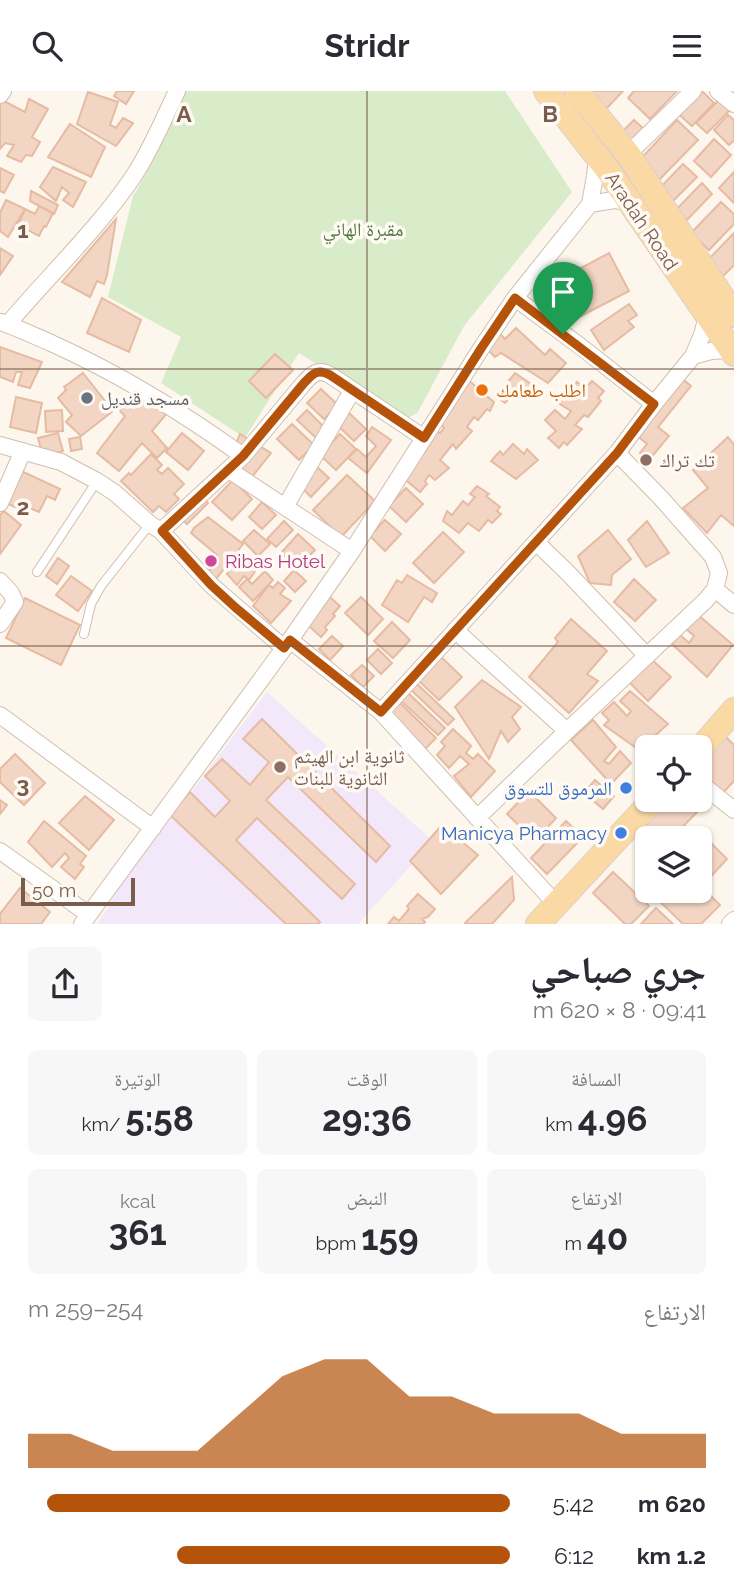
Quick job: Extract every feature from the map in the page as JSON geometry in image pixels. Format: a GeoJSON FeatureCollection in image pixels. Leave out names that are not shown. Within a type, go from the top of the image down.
{"type":"FeatureCollection","features":[{"type":"Feature","properties":{"kind":"main road","name":"Aradah Road"},"geometry":{"type":"LineString","coordinates":[[546,91],[630,202],[732,352]]}},
{"type":"Feature","properties":{"kind":"main road","name":"Aradah Road"},"geometry":{"type":"LineString","coordinates":[[577,91],[628,154],[734,314]]}},
{"type":"Feature","properties":{"kind":"main road"},"geometry":{"type":"LineString","coordinates":[[712,735],[734,710]]}},
{"type":"Feature","properties":{"kind":"main road"},"geometry":{"type":"LineString","coordinates":[[538,924],[642,812]]}},
{"type":"Feature","properties":{"kind":"street"},"geometry":{"type":"LineString","coordinates":[[177,91],[144,160],[120,195],[92,230],[4,323],[128,381],[175,408],[243,456]]}},
{"type":"Feature","properties":{"kind":"street"},"geometry":{"type":"LineString","coordinates":[[628,154],[693,91]]}},
{"type":"Feature","properties":{"kind":"street"},"geometry":{"type":"LineString","coordinates":[[718,91],[734,104]]}},
{"type":"Feature","properties":{"kind":"street"},"geometry":{"type":"LineString","coordinates":[[0,851],[85,919],[352,551],[515,298],[590,204],[597,156]]}},
{"type":"Feature","properties":{"kind":"street"},"geometry":{"type":"LineString","coordinates":[[590,204],[630,202]]}},
{"type":"Feature","properties":{"kind":"street"},"geometry":{"type":"LineString","coordinates":[[515,298],[654,404]]}},
{"type":"Feature","properties":{"kind":"street"},"geometry":{"type":"LineString","coordinates":[[381,712],[617,453],[693,356],[708,316]]}},
{"type":"Feature","properties":{"kind":"street"},"geometry":{"type":"LineString","coordinates":[[693,356],[711,351],[732,352]]}},
{"type":"Feature","properties":{"kind":"street"},"geometry":{"type":"LineString","coordinates":[[156,527],[229,470],[312,375],[323,371],[424,438]]}},
{"type":"Feature","properties":{"kind":"street"},"geometry":{"type":"LineString","coordinates":[[285,507],[352,391]]}},
{"type":"Feature","properties":{"kind":"street"},"geometry":{"type":"LineString","coordinates":[[0,445],[61,462],[115,493],[156,527],[236,608],[381,712],[556,904]]}},
{"type":"Feature","properties":{"kind":"street"},"geometry":{"type":"LineString","coordinates":[[0,503],[23,451]]}},
{"type":"Feature","properties":{"kind":"street"},"geometry":{"type":"LineString","coordinates":[[477,818],[715,589],[719,573],[713,557],[617,453]]}},
{"type":"Feature","properties":{"kind":"street"},"geometry":{"type":"LineString","coordinates":[[229,470],[352,551]]}},
{"type":"Feature","properties":{"kind":"street"},"geometry":{"type":"LineString","coordinates":[[537,543],[647,656]]}},
{"type":"Feature","properties":{"kind":"street"},"geometry":{"type":"LineString","coordinates":[[0,581],[15,602],[0,624]]}},
{"type":"Feature","properties":{"kind":"street"},"geometry":{"type":"LineString","coordinates":[[715,589],[734,605]]}},
{"type":"Feature","properties":{"kind":"street"},"geometry":{"type":"LineString","coordinates":[[456,630],[567,731]]}},
{"type":"Feature","properties":{"kind":"street"},"geometry":{"type":"LineString","coordinates":[[0,715],[153,828]]}},
{"type":"Feature","properties":{"kind":"street"},"geometry":{"type":"LineString","coordinates":[[712,793],[734,810]]}},
{"type":"Feature","properties":{"kind":"street"},"geometry":{"type":"LineString","coordinates":[[730,924],[734,920]]}},
{"type":"Feature","properties":{"kind":"lane"},"geometry":{"type":"LineString","coordinates":[[37,572],[97,481]]}},
{"type":"Feature","properties":{"kind":"lane"},"geometry":{"type":"LineString","coordinates":[[84,634],[91,604],[101,586],[156,527]]}},
{"type":"Feature","properties":{"kind":"shaded area","name":"ثانوية ابن الهيثم الثانوية للبنات"},"geometry":{"type":"Polygon","coordinates":[[[267,692],[433,841],[358,924],[98,924],[120,886],[267,692]]]}},
{"type":"Feature","properties":{"kind":"green space","name":"مقبرة الهاني"},"geometry":{"type":"Polygon","coordinates":[[[185,91],[505,91],[572,192],[464,326],[418,412],[404,421],[299,353],[245,438],[161,383],[181,337],[108,297],[133,196],[185,91]]]}},
{"type":"Feature","properties":{"kind":"building"},"geometry":{"type":"Polygon","coordinates":[[[117,91],[134,91],[126,104],[114,96],[117,91]]]}},
{"type":"Feature","properties":{"kind":"building"},"geometry":{"type":"Polygon","coordinates":[[[588,91],[623,91],[606,109],[588,91]]]}},
{"type":"Feature","properties":{"kind":"building"},"geometry":{"type":"Polygon","coordinates":[[[634,91],[677,91],[650,119],[628,98],[634,91]]]}},
{"type":"Feature","properties":{"kind":"building"},"geometry":{"type":"Polygon","coordinates":[[[694,91],[702,91],[714,103],[692,126],[675,111],[694,91]]]}},
{"type":"Feature","properties":{"kind":"building"},"geometry":{"type":"Polygon","coordinates":[[[88,92],[118,102],[110,125],[116,128],[123,118],[133,123],[116,146],[77,124],[88,92]]]}},
{"type":"Feature","properties":{"kind":"building"},"geometry":{"type":"Polygon","coordinates":[[[29,99],[48,109],[32,137],[40,142],[32,156],[26,155],[21,162],[7,156],[14,145],[5,143],[0,149],[0,103],[2,100],[25,112],[29,99]]]}},
{"type":"Feature","properties":{"kind":"building"},"geometry":{"type":"Polygon","coordinates":[[[719,100],[730,110],[707,133],[696,123],[719,100]]]}},
{"type":"Feature","properties":{"kind":"building"},"geometry":{"type":"Polygon","coordinates":[[[728,115],[734,120],[734,140],[729,145],[714,130],[728,115]]]}},
{"type":"Feature","properties":{"kind":"building"},"geometry":{"type":"Polygon","coordinates":[[[634,120],[645,130],[633,142],[622,132],[634,120]]]}},
{"type":"Feature","properties":{"kind":"building"},"geometry":{"type":"Polygon","coordinates":[[[677,120],[698,140],[656,183],[636,164],[677,120]]]}},
{"type":"Feature","properties":{"kind":"building"},"geometry":{"type":"Polygon","coordinates":[[[70,124],[105,147],[91,177],[48,157],[70,124]]]}},
{"type":"Feature","properties":{"kind":"building"},"geometry":{"type":"Polygon","coordinates":[[[714,139],[731,155],[711,177],[694,161],[714,139]]]}},
{"type":"Feature","properties":{"kind":"building"},"geometry":{"type":"Polygon","coordinates":[[[683,164],[697,177],[671,203],[658,190],[683,164]]]}},
{"type":"Feature","properties":{"kind":"building"},"geometry":{"type":"Polygon","coordinates":[[[53,167],[86,182],[73,207],[63,200],[69,193],[62,187],[56,201],[40,187],[53,167]]]}},
{"type":"Feature","properties":{"kind":"building"},"geometry":{"type":"Polygon","coordinates":[[[0,168],[14,175],[4,193],[0,191],[0,168]]]}},
{"type":"Feature","properties":{"kind":"building"},"geometry":{"type":"Polygon","coordinates":[[[734,172],[734,203],[719,188],[734,172]]]}},
{"type":"Feature","properties":{"kind":"building"},"geometry":{"type":"Polygon","coordinates":[[[702,183],[712,194],[682,225],[671,215],[702,183]]]}},
{"type":"Feature","properties":{"kind":"building"},"geometry":{"type":"Polygon","coordinates":[[[31,191],[58,205],[54,214],[30,201],[31,191]]]}},
{"type":"Feature","properties":{"kind":"building"},"geometry":{"type":"Polygon","coordinates":[[[6,200],[25,209],[8,237],[0,231],[0,213],[6,200]]]}},
{"type":"Feature","properties":{"kind":"building"},"geometry":{"type":"Polygon","coordinates":[[[721,202],[734,214],[734,224],[709,250],[691,233],[721,202]]]}},
{"type":"Feature","properties":{"kind":"building"},"geometry":{"type":"Polygon","coordinates":[[[39,206],[53,213],[39,236],[18,225],[25,209],[35,214],[39,206]]]}},
{"type":"Feature","properties":{"kind":"building"},"geometry":{"type":"Polygon","coordinates":[[[116,219],[104,284],[97,281],[90,297],[62,282],[116,219]]]}},
{"type":"Feature","properties":{"kind":"building"},"geometry":{"type":"Polygon","coordinates":[[[734,233],[734,265],[722,277],[706,262],[734,233]]]}},
{"type":"Feature","properties":{"kind":"building"},"geometry":{"type":"Polygon","coordinates":[[[0,248],[13,256],[0,275],[0,248]]]}},
{"type":"Feature","properties":{"kind":"building"},"geometry":{"type":"Polygon","coordinates":[[[609,253],[629,291],[564,325],[540,290],[609,253]]]}},
{"type":"Feature","properties":{"kind":"building"},"geometry":{"type":"Polygon","coordinates":[[[102,298],[141,320],[129,352],[87,333],[102,298]]]}},
{"type":"Feature","properties":{"kind":"building"},"geometry":{"type":"Polygon","coordinates":[[[629,304],[637,315],[628,321],[634,327],[604,350],[591,330],[629,304]]]}},
{"type":"Feature","properties":{"kind":"building"},"geometry":{"type":"Polygon","coordinates":[[[516,328],[545,355],[550,349],[566,363],[548,383],[501,353],[495,357],[484,346],[496,330],[505,339],[516,328]]]}},
{"type":"Feature","properties":{"kind":"building"},"geometry":{"type":"Polygon","coordinates":[[[0,347],[42,362],[30,388],[18,385],[22,372],[16,372],[13,382],[0,377],[0,347]]]}},
{"type":"Feature","properties":{"kind":"building"},"geometry":{"type":"Polygon","coordinates":[[[275,354],[293,370],[266,398],[249,381],[275,354]]]}},
{"type":"Feature","properties":{"kind":"building"},"geometry":{"type":"Polygon","coordinates":[[[83,373],[113,411],[81,436],[66,422],[72,415],[58,398],[66,390],[64,387],[83,373]]]}},
{"type":"Feature","properties":{"kind":"building"},"geometry":{"type":"Polygon","coordinates":[[[515,373],[534,386],[527,397],[517,390],[505,403],[496,396],[515,373]]]}},
{"type":"Feature","properties":{"kind":"building"},"geometry":{"type":"Polygon","coordinates":[[[680,377],[691,386],[658,427],[669,436],[649,460],[640,453],[647,444],[634,433],[680,377]]]}},
{"type":"Feature","properties":{"kind":"building"},"geometry":{"type":"Polygon","coordinates":[[[467,379],[494,402],[490,411],[487,409],[478,420],[474,417],[467,427],[472,431],[456,449],[453,444],[440,460],[449,468],[435,480],[429,475],[425,481],[427,484],[420,492],[401,476],[418,463],[414,458],[421,449],[425,452],[432,440],[429,437],[434,431],[440,433],[444,428],[438,421],[467,379]]]}},
{"type":"Feature","properties":{"kind":"building"},"geometry":{"type":"Polygon","coordinates":[[[592,381],[604,391],[598,398],[601,401],[588,417],[584,415],[575,425],[582,429],[567,445],[564,442],[559,448],[548,438],[556,431],[545,420],[555,410],[565,419],[571,411],[558,403],[577,382],[585,389],[592,381]]]}},
{"type":"Feature","properties":{"kind":"building"},"geometry":{"type":"Polygon","coordinates":[[[321,389],[338,405],[324,419],[307,403],[321,389]]]}},
{"type":"Feature","properties":{"kind":"building"},"geometry":{"type":"Polygon","coordinates":[[[133,391],[168,412],[152,431],[167,448],[157,458],[142,443],[119,471],[97,453],[125,416],[119,410],[133,391]]]}},
{"type":"Feature","properties":{"kind":"building"},"geometry":{"type":"Polygon","coordinates":[[[16,397],[42,403],[36,433],[10,427],[16,397]]]}},
{"type":"Feature","properties":{"kind":"building"},"geometry":{"type":"Polygon","coordinates":[[[62,410],[63,431],[46,432],[45,411],[62,410]]]}},
{"type":"Feature","properties":{"kind":"building"},"geometry":{"type":"Polygon","coordinates":[[[307,410],[325,428],[316,438],[297,420],[307,410]]]}},
{"type":"Feature","properties":{"kind":"building"},"geometry":{"type":"Polygon","coordinates":[[[349,413],[366,429],[354,441],[337,425],[349,413]]]}},
{"type":"Feature","properties":{"kind":"building"},"geometry":{"type":"Polygon","coordinates":[[[292,424],[314,445],[299,460],[277,439],[292,424]]]}},
{"type":"Feature","properties":{"kind":"building"},"geometry":{"type":"Polygon","coordinates":[[[372,427],[391,440],[367,473],[348,458],[357,449],[366,457],[376,446],[366,436],[372,427]]]}},
{"type":"Feature","properties":{"kind":"building"},"geometry":{"type":"Polygon","coordinates":[[[58,433],[63,451],[43,456],[38,438],[58,433]]]}},
{"type":"Feature","properties":{"kind":"building"},"geometry":{"type":"Polygon","coordinates":[[[182,433],[204,451],[188,470],[166,452],[182,433]]]}},
{"type":"Feature","properties":{"kind":"building"},"geometry":{"type":"Polygon","coordinates":[[[240,434],[271,453],[248,482],[223,473],[240,434]]]}},
{"type":"Feature","properties":{"kind":"building"},"geometry":{"type":"Polygon","coordinates":[[[340,434],[356,449],[336,470],[320,455],[340,434]]]}},
{"type":"Feature","properties":{"kind":"building"},"geometry":{"type":"Polygon","coordinates":[[[80,437],[82,449],[71,451],[69,439],[80,437]]]}},
{"type":"Feature","properties":{"kind":"building"},"geometry":{"type":"Polygon","coordinates":[[[728,437],[734,445],[734,526],[721,515],[707,533],[683,508],[708,488],[693,470],[728,437]]]}},
{"type":"Feature","properties":{"kind":"building"},"geometry":{"type":"Polygon","coordinates":[[[513,444],[524,454],[527,449],[538,460],[516,479],[491,461],[500,451],[503,455],[513,444]]]}},
{"type":"Feature","properties":{"kind":"building"},"geometry":{"type":"Polygon","coordinates":[[[151,454],[162,465],[157,470],[162,474],[168,468],[184,484],[174,494],[179,499],[166,512],[159,506],[153,512],[121,481],[129,473],[131,475],[151,454]]]}},
{"type":"Feature","properties":{"kind":"building"},"geometry":{"type":"Polygon","coordinates":[[[314,464],[329,478],[311,497],[296,482],[314,464]]]}},
{"type":"Feature","properties":{"kind":"building"},"geometry":{"type":"Polygon","coordinates":[[[19,470],[60,489],[55,500],[47,496],[39,512],[30,508],[28,513],[4,502],[19,470]]]}},
{"type":"Feature","properties":{"kind":"building"},"geometry":{"type":"Polygon","coordinates":[[[347,475],[375,501],[341,537],[313,510],[347,475]]]}},
{"type":"Feature","properties":{"kind":"building"},"geometry":{"type":"Polygon","coordinates":[[[233,480],[252,499],[232,520],[212,502],[233,480]]]}},
{"type":"Feature","properties":{"kind":"building"},"geometry":{"type":"Polygon","coordinates":[[[477,486],[489,494],[486,496],[500,507],[497,511],[501,514],[492,523],[488,520],[479,531],[468,523],[459,533],[443,521],[447,511],[452,515],[463,501],[468,505],[475,497],[470,494],[477,486]]]}},
{"type":"Feature","properties":{"kind":"building"},"geometry":{"type":"Polygon","coordinates":[[[406,488],[423,504],[406,522],[389,506],[406,488]]]}},
{"type":"Feature","properties":{"kind":"building"},"geometry":{"type":"Polygon","coordinates":[[[198,493],[208,503],[187,524],[177,514],[198,493]]]}},
{"type":"Feature","properties":{"kind":"building"},"geometry":{"type":"Polygon","coordinates":[[[262,502],[276,515],[262,529],[249,517],[262,502]]]}},
{"type":"Feature","properties":{"kind":"building"},"geometry":{"type":"Polygon","coordinates":[[[4,511],[21,525],[0,554],[0,515],[4,511]]]}},
{"type":"Feature","properties":{"kind":"building"},"geometry":{"type":"Polygon","coordinates":[[[208,517],[243,544],[216,579],[208,572],[217,561],[214,559],[217,555],[191,533],[208,517]]]}},
{"type":"Feature","properties":{"kind":"building"},"geometry":{"type":"Polygon","coordinates":[[[385,520],[401,534],[385,551],[370,536],[385,520]]]}},
{"type":"Feature","properties":{"kind":"building"},"geometry":{"type":"Polygon","coordinates":[[[284,521],[293,530],[276,547],[267,539],[284,521]]]}},
{"type":"Feature","properties":{"kind":"building"},"geometry":{"type":"Polygon","coordinates":[[[647,521],[669,553],[646,567],[628,540],[647,521]]]}},
{"type":"Feature","properties":{"kind":"building"},"geometry":{"type":"Polygon","coordinates":[[[254,530],[270,544],[258,556],[243,541],[254,530]]]}},
{"type":"Feature","properties":{"kind":"building"},"geometry":{"type":"Polygon","coordinates":[[[608,530],[631,559],[612,575],[611,585],[590,583],[578,556],[608,530]]]}},
{"type":"Feature","properties":{"kind":"building"},"geometry":{"type":"Polygon","coordinates":[[[443,532],[464,552],[434,583],[413,563],[443,532]]]}},
{"type":"Feature","properties":{"kind":"building"},"geometry":{"type":"Polygon","coordinates":[[[298,534],[315,550],[297,568],[281,553],[298,534]]]}},
{"type":"Feature","properties":{"kind":"building"},"geometry":{"type":"Polygon","coordinates":[[[241,555],[258,567],[249,580],[244,576],[237,585],[227,574],[241,555]]]}},
{"type":"Feature","properties":{"kind":"building"},"geometry":{"type":"Polygon","coordinates":[[[58,558],[69,566],[57,584],[46,576],[58,558]]]}},
{"type":"Feature","properties":{"kind":"building"},"geometry":{"type":"Polygon","coordinates":[[[294,570],[306,581],[295,592],[284,581],[294,570]]]}},
{"type":"Feature","properties":{"kind":"building"},"geometry":{"type":"Polygon","coordinates":[[[265,571],[273,580],[253,601],[239,587],[247,579],[252,584],[265,571]]]}},
{"type":"Feature","properties":{"kind":"building"},"geometry":{"type":"Polygon","coordinates":[[[407,575],[437,593],[432,602],[424,597],[408,622],[382,605],[397,580],[402,583],[407,575]]]}},
{"type":"Feature","properties":{"kind":"building"},"geometry":{"type":"Polygon","coordinates":[[[71,576],[92,591],[78,611],[56,595],[71,576]]]}},
{"type":"Feature","properties":{"kind":"building"},"geometry":{"type":"Polygon","coordinates":[[[634,579],[656,600],[635,621],[614,602],[634,579]]]}},
{"type":"Feature","properties":{"kind":"building"},"geometry":{"type":"Polygon","coordinates":[[[278,582],[285,588],[280,594],[291,601],[271,623],[253,606],[269,585],[273,588],[278,582]]]}},
{"type":"Feature","properties":{"kind":"building"},"geometry":{"type":"Polygon","coordinates":[[[322,590],[340,606],[321,637],[300,618],[322,590]]]}},
{"type":"Feature","properties":{"kind":"building"},"geometry":{"type":"Polygon","coordinates":[[[361,597],[383,619],[368,635],[345,613],[361,597]]]}},
{"type":"Feature","properties":{"kind":"building"},"geometry":{"type":"Polygon","coordinates":[[[25,598],[80,625],[61,665],[6,638],[25,598]]]}},
{"type":"Feature","properties":{"kind":"building"},"geometry":{"type":"Polygon","coordinates":[[[697,614],[733,645],[707,677],[672,644],[678,633],[689,643],[694,636],[684,627],[697,614]]]}},
{"type":"Feature","properties":{"kind":"building"},"geometry":{"type":"Polygon","coordinates":[[[571,619],[607,651],[587,674],[598,681],[569,713],[529,677],[558,642],[555,638],[571,619]]]}},
{"type":"Feature","properties":{"kind":"building"},"geometry":{"type":"Polygon","coordinates":[[[392,622],[410,640],[393,658],[374,641],[392,622]]]}},
{"type":"Feature","properties":{"kind":"building"},"geometry":{"type":"Polygon","coordinates":[[[332,636],[343,646],[330,660],[319,649],[332,636]]]}},
{"type":"Feature","properties":{"kind":"building"},"geometry":{"type":"Polygon","coordinates":[[[378,649],[392,663],[381,674],[367,660],[378,649]]]}},
{"type":"Feature","properties":{"kind":"building"},"geometry":{"type":"Polygon","coordinates":[[[439,655],[462,677],[439,700],[416,678],[439,655]]]}},
{"type":"Feature","properties":{"kind":"building"},"geometry":{"type":"Polygon","coordinates":[[[650,658],[671,677],[648,701],[628,681],[650,658]]]}},
{"type":"Feature","properties":{"kind":"building"},"geometry":{"type":"Polygon","coordinates":[[[362,665],[374,676],[363,687],[351,675],[362,665]]]}},
{"type":"Feature","properties":{"kind":"building"},"geometry":{"type":"Polygon","coordinates":[[[482,680],[521,707],[512,717],[520,729],[508,742],[501,731],[489,759],[455,707],[482,680]]]}},
{"type":"Feature","properties":{"kind":"building"},"geometry":{"type":"Polygon","coordinates":[[[415,682],[454,719],[448,725],[409,688],[415,682]]]}},
{"type":"Feature","properties":{"kind":"building"},"geometry":{"type":"Polygon","coordinates":[[[406,691],[445,728],[438,735],[399,699],[406,691]]]}},
{"type":"Feature","properties":{"kind":"building"},"geometry":{"type":"Polygon","coordinates":[[[630,691],[668,724],[656,735],[635,735],[635,747],[604,725],[609,720],[602,713],[614,702],[627,716],[631,711],[620,701],[630,691]]]}},
{"type":"Feature","properties":{"kind":"building"},"geometry":{"type":"Polygon","coordinates":[[[398,701],[436,738],[425,749],[387,713],[398,701]]]}},
{"type":"Feature","properties":{"kind":"building"},"geometry":{"type":"Polygon","coordinates":[[[262,719],[390,846],[376,862],[288,777],[266,800],[355,884],[342,899],[257,818],[236,840],[320,922],[318,924],[286,924],[169,814],[190,792],[215,817],[230,801],[205,776],[222,759],[250,785],[269,762],[243,739],[262,719]]]}},
{"type":"Feature","properties":{"kind":"building"},"geometry":{"type":"Polygon","coordinates":[[[593,720],[616,747],[604,761],[609,764],[620,751],[631,763],[611,784],[571,740],[593,720]]]}},
{"type":"Feature","properties":{"kind":"building"},"geometry":{"type":"Polygon","coordinates":[[[453,729],[471,746],[466,753],[473,759],[478,754],[495,771],[471,797],[454,776],[469,764],[460,756],[449,768],[437,755],[445,746],[441,742],[453,729]]]}},
{"type":"Feature","properties":{"kind":"building"},"geometry":{"type":"Polygon","coordinates":[[[723,734],[734,745],[734,781],[720,796],[712,788],[712,745],[723,734]]]}},
{"type":"Feature","properties":{"kind":"building"},"geometry":{"type":"Polygon","coordinates":[[[15,754],[45,783],[24,805],[0,782],[0,769],[15,754]]]}},
{"type":"Feature","properties":{"kind":"building"},"geometry":{"type":"Polygon","coordinates":[[[595,780],[614,796],[603,809],[584,793],[595,780]]]}},
{"type":"Feature","properties":{"kind":"building"},"geometry":{"type":"Polygon","coordinates":[[[529,791],[556,818],[535,841],[507,814],[529,791]]]}},
{"type":"Feature","properties":{"kind":"building"},"geometry":{"type":"Polygon","coordinates":[[[85,796],[114,820],[89,850],[59,823],[85,796]]]}},
{"type":"Feature","properties":{"kind":"building"},"geometry":{"type":"Polygon","coordinates":[[[0,800],[7,805],[0,814],[0,800]]]}},
{"type":"Feature","properties":{"kind":"building"},"geometry":{"type":"Polygon","coordinates":[[[656,812],[697,812],[684,826],[642,826],[656,812]]]}},
{"type":"Feature","properties":{"kind":"building"},"geometry":{"type":"Polygon","coordinates":[[[44,821],[86,856],[80,864],[84,867],[75,879],[61,867],[69,858],[65,853],[52,867],[28,842],[44,821]]]}},
{"type":"Feature","properties":{"kind":"building"},"geometry":{"type":"Polygon","coordinates":[[[566,821],[583,837],[547,874],[531,858],[566,821]]]}},
{"type":"Feature","properties":{"kind":"building"},"geometry":{"type":"Polygon","coordinates":[[[442,825],[478,855],[441,894],[410,861],[442,825]]]}},
{"type":"Feature","properties":{"kind":"building"},"geometry":{"type":"Polygon","coordinates":[[[712,844],[727,859],[712,875],[712,844]]]}},
{"type":"Feature","properties":{"kind":"building"},"geometry":{"type":"Polygon","coordinates":[[[613,872],[635,893],[635,903],[646,903],[649,906],[631,924],[625,924],[593,893],[613,872]]]}},
{"type":"Feature","properties":{"kind":"building"},"geometry":{"type":"Polygon","coordinates":[[[512,877],[514,900],[492,924],[465,923],[512,877]]]}},
{"type":"Feature","properties":{"kind":"building"},"geometry":{"type":"Polygon","coordinates":[[[20,888],[50,912],[41,924],[0,924],[0,914],[20,888]]]}},
{"type":"Feature","properties":{"kind":"building"},"geometry":{"type":"Polygon","coordinates":[[[418,894],[435,909],[422,919],[424,924],[388,924],[394,917],[399,921],[418,894]]]}},
{"type":"Feature","properties":{"kind":"building"},"geometry":{"type":"Polygon","coordinates":[[[712,897],[720,905],[701,924],[683,924],[661,903],[712,903],[712,897]]]}},
{"type":"Feature","properties":{"kind":"building"},"geometry":{"type":"Polygon","coordinates":[[[656,908],[673,924],[641,924],[656,908]]]}},
{"type":"Feature","properties":{"kind":"place","name":"اطلب طعامك"},"geometry":{"type":"Point","coordinates":[482,390]}},
{"type":"Feature","properties":{"kind":"place","name":"مسجد قنديل"},"geometry":{"type":"Point","coordinates":[87,398]}},
{"type":"Feature","properties":{"kind":"place","name":"تك تراك"},"geometry":{"type":"Point","coordinates":[646,460]}},
{"type":"Feature","properties":{"kind":"place","name":"Ribas Hotel"},"geometry":{"type":"Point","coordinates":[211,561]}},
{"type":"Feature","properties":{"kind":"place","name":"ثانوية ابن الهيثم الثانوية للبنات"},"geometry":{"type":"Point","coordinates":[280,767]}},
{"type":"Feature","properties":{"kind":"place","name":"المرموق للتسوق"},"geometry":{"type":"Point","coordinates":[626,788]}},
{"type":"Feature","properties":{"kind":"place","name":"Manicya Pharmacy"},"geometry":{"type":"Point","coordinates":[621,833]}},
{"type":"Feature","properties":{"kind":"route"},"geometry":{"type":"LineString","coordinates":[[515,298],[563,334],[654,404],[617,453],[381,712],[290,640],[284,648],[259,628],[211,585],[162,531],[243,456],[304,383],[318,372],[323,371],[330,375],[424,438],[515,298]]}}]}
